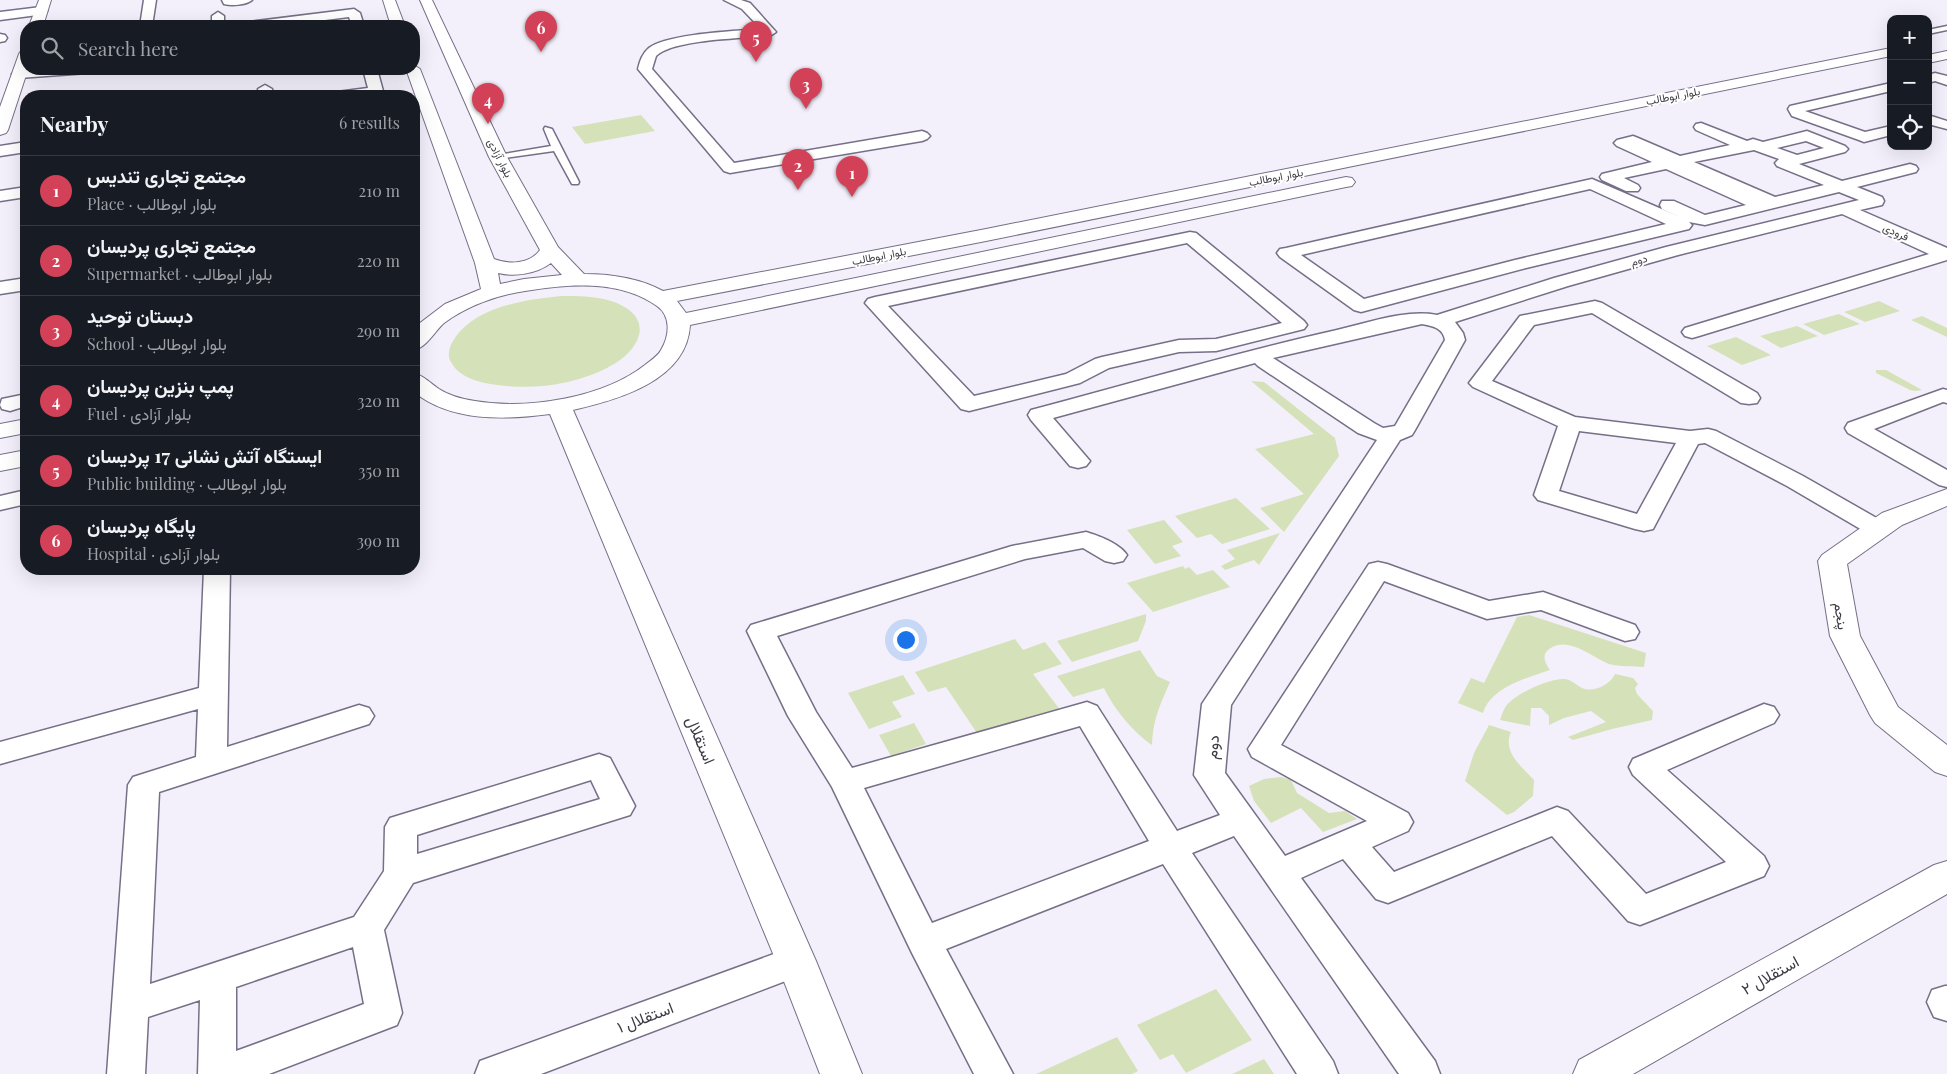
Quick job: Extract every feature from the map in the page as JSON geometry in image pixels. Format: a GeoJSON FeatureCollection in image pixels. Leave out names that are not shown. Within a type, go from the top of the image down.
{"type":"FeatureCollection","features":[{"type":"Feature","properties":{"kind":"main road"},"geometry":{"type":"LineString","coordinates":[[389,0],[396,20]]}},
{"type":"Feature","properties":{"kind":"main road","name":"بلوار آزادی"},"geometry":{"type":"LineString","coordinates":[[426,0],[498,156],[550,250],[578,280]]}},
{"type":"Feature","properties":{"kind":"main road"},"geometry":{"type":"LineString","coordinates":[[38,20],[43,6]]}},
{"type":"Feature","properties":{"kind":"main road"},"geometry":{"type":"LineString","coordinates":[[1932,44],[1947,41]]}},
{"type":"Feature","properties":{"kind":"main road","name":"بلوار ابوطالب"},"geometry":{"type":"LineString","coordinates":[[661,298],[986,235],[1887,53]]}},
{"type":"Feature","properties":{"kind":"main road"},"geometry":{"type":"LineString","coordinates":[[1932,58],[1947,55]]}},
{"type":"Feature","properties":{"kind":"main road","name":"بلوار ابوطالب"},"geometry":{"type":"LineString","coordinates":[[1578,133],[1887,68]]}},
{"type":"Feature","properties":{"kind":"main road"},"geometry":{"type":"LineString","coordinates":[[0,130],[6,94],[20,71]]}},
{"type":"Feature","properties":{"kind":"main road"},"geometry":{"type":"LineString","coordinates":[[415,75],[485,263],[492,293]]}},
{"type":"Feature","properties":{"kind":"main road","name":"بلوار ابوطالب"},"geometry":{"type":"LineString","coordinates":[[680,321],[1364,178]]}},
{"type":"Feature","properties":{"kind":"main road"},"geometry":{"type":"LineString","coordinates":[[485,263],[500,268],[523,267],[537,263],[547,257],[550,250]]}},
{"type":"Feature","properties":{"kind":"main road"},"geometry":{"type":"LineString","coordinates":[[420,333],[438,318],[463,304],[492,293],[535,283],[578,280],[610,282],[629,286],[661,298],[673,309],[680,321],[678,341],[664,361],[638,380],[602,396],[559,407],[520,411],[484,410],[452,404],[428,393],[420,386]]}},
{"type":"Feature","properties":{"kind":"main road","name":"استقلال"},"geometry":{"type":"LineString","coordinates":[[559,407],[796,961],[841,1074]]}},
{"type":"Feature","properties":{"kind":"main road"},"geometry":{"type":"LineString","coordinates":[[0,431],[20,427]]}},
{"type":"Feature","properties":{"kind":"main road"},"geometry":{"type":"LineString","coordinates":[[0,463],[20,459]]}},
{"type":"Feature","properties":{"kind":"main road","name":"پنجم"},"geometry":{"type":"LineString","coordinates":[[1947,497],[1892,519],[1832,561],[1845,636],[1886,715],[1947,763]]}},
{"type":"Feature","properties":{"kind":"main road","name":"استقلال ۲"},"geometry":{"type":"LineString","coordinates":[[1594,1074],[1947,876]]}},
{"type":"Feature","properties":{"kind":"street"},"geometry":{"type":"LineString","coordinates":[[147,20],[150,0]]}},
{"type":"Feature","properties":{"kind":"street"},"geometry":{"type":"LineString","coordinates":[[228,0],[228,2],[246,0]]}},
{"type":"Feature","properties":{"kind":"street"},"geometry":{"type":"LineString","coordinates":[[730,0],[746,6],[770,32],[684,42],[656,50],[647,58],[645,69],[730,168],[922,136]]}},
{"type":"Feature","properties":{"kind":"street"},"geometry":{"type":"LineString","coordinates":[[0,16],[43,6]]}},
{"type":"Feature","properties":{"kind":"street"},"geometry":{"type":"LineString","coordinates":[[297,20],[354,13],[356,20]]}},
{"type":"Feature","properties":{"kind":"street"},"geometry":{"type":"LineString","coordinates":[[372,75],[376,90]]}},
{"type":"Feature","properties":{"kind":"street"},"geometry":{"type":"LineString","coordinates":[[1932,78],[1947,80]]}},
{"type":"Feature","properties":{"kind":"street"},"geometry":{"type":"LineString","coordinates":[[1887,88],[1795,109],[1797,113],[1864,137],[1887,131]]}},
{"type":"Feature","properties":{"kind":"street"},"geometry":{"type":"LineString","coordinates":[[1855,94],[1882,103]]}},
{"type":"Feature","properties":{"kind":"street"},"geometry":{"type":"LineString","coordinates":[[1700,127],[1792,161]]}},
{"type":"Feature","properties":{"kind":"street"},"geometry":{"type":"LineString","coordinates":[[1841,187],[1783,163],[1840,148],[1807,136],[1608,177],[1695,218],[1705,220],[1841,187],[1910,169]]}},
{"type":"Feature","properties":{"kind":"street"},"geometry":{"type":"LineString","coordinates":[[0,151],[20,148]]}},
{"type":"Feature","properties":{"kind":"street"},"geometry":{"type":"LineString","coordinates":[[1674,162],[1769,204]]}},
{"type":"Feature","properties":{"kind":"street"},"geometry":{"type":"LineString","coordinates":[[1522,264],[1683,226],[1592,184],[1286,253],[1361,306],[1522,264],[1561,282]]}},
{"type":"Feature","properties":{"kind":"street","name":"دوم"},"geometry":{"type":"LineString","coordinates":[[1438,321],[1561,282],[1672,251],[1876,201],[1841,187]]}},
{"type":"Feature","properties":{"kind":"street"},"geometry":{"type":"LineString","coordinates":[[0,196],[20,193]]}},
{"type":"Feature","properties":{"kind":"street","name":"فرودی"},"geometry":{"type":"LineString","coordinates":[[1844,209],[1947,254]]}},
{"type":"Feature","properties":{"kind":"street"},"geometry":{"type":"LineString","coordinates":[[1190,237],[1296,325],[1216,345],[1179,346],[1128,357],[1102,363],[1073,379],[968,404],[875,303],[1190,237]]}},
{"type":"Feature","properties":{"kind":"street"},"geometry":{"type":"LineString","coordinates":[[1692,332],[1947,254]]}},
{"type":"Feature","properties":{"kind":"street"},"geometry":{"type":"LineString","coordinates":[[0,288],[20,285]]}},
{"type":"Feature","properties":{"kind":"street"},"geometry":{"type":"LineString","coordinates":[[1750,398],[1595,306],[1528,320],[1480,383],[1570,423],[1690,438],[1708,436],[1795,480],[1878,529]]}},
{"type":"Feature","properties":{"kind":"street"},"geometry":{"type":"LineString","coordinates":[[1078,461],[1039,415],[1276,350],[1399,322],[1422,318],[1438,321]]}},
{"type":"Feature","properties":{"kind":"street","name":"دوم"},"geometry":{"type":"LineString","coordinates":[[1422,1074],[1209,775],[1217,704],[1392,435],[1404,430],[1455,340],[1454,332],[1447,325],[1438,321]]}},
{"type":"Feature","properties":{"kind":"street"},"geometry":{"type":"LineString","coordinates":[[1261,355],[1265,362],[1355,421],[1379,434],[1392,435]]}},
{"type":"Feature","properties":{"kind":"street"},"geometry":{"type":"LineString","coordinates":[[1128,357],[1156,383]]}},
{"type":"Feature","properties":{"kind":"street"},"geometry":{"type":"LineString","coordinates":[[1947,397],[1943,395],[1856,428],[1947,480]]}},
{"type":"Feature","properties":{"kind":"street"},"geometry":{"type":"LineString","coordinates":[[1570,423],[1546,495],[1644,524],[1690,438]]}},
{"type":"Feature","properties":{"kind":"street"},"geometry":{"type":"LineString","coordinates":[[0,503],[20,498]]}},
{"type":"Feature","properties":{"kind":"street"},"geometry":{"type":"LineString","coordinates":[[994,1074],[924,942],[845,782],[803,716],[761,631],[1021,552],[1086,540],[1114,555]]}},
{"type":"Feature","properties":{"kind":"street"},"geometry":{"type":"LineString","coordinates":[[1279,873],[1397,822],[1263,749],[1378,570],[1487,610],[1543,601],[1625,632]]}},
{"type":"Feature","properties":{"kind":"street"},"geometry":{"type":"LineString","coordinates":[[211,763],[217,575]]}},
{"type":"Feature","properties":{"kind":"street"},"geometry":{"type":"LineString","coordinates":[[0,753],[213,695]]}},
{"type":"Feature","properties":{"kind":"street"},"geometry":{"type":"LineString","coordinates":[[845,782],[1088,712],[1170,847],[1319,1074]]}},
{"type":"Feature","properties":{"kind":"street"},"geometry":{"type":"LineString","coordinates":[[1349,843],[1388,889],[1557,820],[1640,911],[1752,866],[1644,767],[1764,715]]}},
{"type":"Feature","properties":{"kind":"street"},"geometry":{"type":"LineString","coordinates":[[126,1074],[144,785],[359,716]]}},
{"type":"Feature","properties":{"kind":"street"},"geometry":{"type":"LineString","coordinates":[[130,1006],[366,928],[401,874],[401,827],[599,766],[619,806],[401,874]]}},
{"type":"Feature","properties":{"kind":"street"},"geometry":{"type":"LineString","coordinates":[[924,942],[1241,820]]}},
{"type":"Feature","properties":{"kind":"street"},"geometry":{"type":"LineString","coordinates":[[222,1074],[384,1013],[366,928]]}},
{"type":"Feature","properties":{"kind":"street","name":"استقلال ۱"},"geometry":{"type":"LineString","coordinates":[[494,1074],[796,961]]}},
{"type":"Feature","properties":{"kind":"street"},"geometry":{"type":"LineString","coordinates":[[217,1074],[218,978]]}},
{"type":"Feature","properties":{"kind":"lane"},"geometry":{"type":"LineString","coordinates":[[1932,31],[1947,28]]}},
{"type":"Feature","properties":{"kind":"lane"},"geometry":{"type":"LineString","coordinates":[[548,129],[575,182]]}},
{"type":"Feature","properties":{"kind":"lane"},"geometry":{"type":"LineString","coordinates":[[498,156],[556,148]]}},
{"type":"Feature","properties":{"kind":"green space"},"geometry":{"type":"Polygon","coordinates":[[[641,115],[655,131],[585,144],[572,127],[641,115]]]}},
{"type":"Feature","properties":{"kind":"green space"},"geometry":{"type":"Polygon","coordinates":[[[561,296],[601,299],[614,302],[627,309],[636,317],[639,326],[639,335],[635,344],[619,361],[607,368],[581,379],[553,385],[525,387],[491,384],[465,376],[451,362],[449,354],[452,343],[462,329],[487,312],[516,303],[561,296]]]}},
{"type":"Feature","properties":{"kind":"green space"},"geometry":{"type":"Polygon","coordinates":[[[1879,301],[1900,311],[1865,322],[1844,312],[1879,301]]]}},
{"type":"Feature","properties":{"kind":"green space"},"geometry":{"type":"Polygon","coordinates":[[[1839,314],[1860,324],[1824,335],[1803,324],[1839,314]]]}},
{"type":"Feature","properties":{"kind":"green space"},"geometry":{"type":"Polygon","coordinates":[[[1922,316],[1947,328],[1947,337],[1911,320],[1922,316]]]}},
{"type":"Feature","properties":{"kind":"green space"},"geometry":{"type":"Polygon","coordinates":[[[1797,326],[1818,336],[1781,348],[1760,336],[1797,326]]]}},
{"type":"Feature","properties":{"kind":"green space"},"geometry":{"type":"Polygon","coordinates":[[[1736,337],[1771,355],[1742,365],[1707,346],[1736,337]]]}},
{"type":"Feature","properties":{"kind":"green space"},"geometry":{"type":"Polygon","coordinates":[[[1876,370],[1886,370],[1922,390],[1910,390],[1876,373],[1876,370]]]}},
{"type":"Feature","properties":{"kind":"green space"},"geometry":{"type":"Polygon","coordinates":[[[1251,381],[1264,382],[1335,438],[1339,456],[1284,532],[1260,508],[1304,494],[1255,449],[1314,434],[1251,381]]]}},
{"type":"Feature","properties":{"kind":"green space"},"geometry":{"type":"Polygon","coordinates":[[[1236,498],[1270,529],[1222,544],[1211,534],[1197,538],[1175,516],[1236,498]]]}},
{"type":"Feature","properties":{"kind":"green space"},"geometry":{"type":"Polygon","coordinates":[[[1164,520],[1183,542],[1172,546],[1181,556],[1155,564],[1127,530],[1164,520]]]}},
{"type":"Feature","properties":{"kind":"green space"},"geometry":{"type":"Polygon","coordinates":[[[1280,533],[1259,565],[1254,560],[1225,570],[1221,566],[1235,559],[1227,550],[1280,533]]]}},
{"type":"Feature","properties":{"kind":"green space"},"geometry":{"type":"Polygon","coordinates":[[[1183,566],[1185,569],[1189,567],[1197,575],[1213,570],[1230,587],[1153,612],[1127,583],[1183,566]]]}},
{"type":"Feature","properties":{"kind":"green space"},"geometry":{"type":"Polygon","coordinates":[[[1146,614],[1146,621],[1138,641],[1072,662],[1057,641],[1146,614]]]}},
{"type":"Feature","properties":{"kind":"green space"},"geometry":{"type":"Polygon","coordinates":[[[1529,615],[1646,653],[1644,667],[1609,664],[1571,646],[1555,646],[1548,650],[1545,655],[1546,663],[1550,670],[1521,680],[1502,690],[1487,704],[1483,713],[1458,703],[1471,678],[1484,683],[1517,617],[1529,615]]]}},
{"type":"Feature","properties":{"kind":"green space"},"geometry":{"type":"Polygon","coordinates":[[[1015,639],[1023,650],[1045,642],[1062,664],[1033,674],[1061,711],[981,739],[946,687],[928,692],[915,672],[1015,639]]]}},
{"type":"Feature","properties":{"kind":"green space"},"geometry":{"type":"Polygon","coordinates":[[[1140,650],[1157,676],[1170,682],[1155,720],[1152,745],[1125,720],[1104,688],[1073,697],[1057,676],[1140,650]]]}},
{"type":"Feature","properties":{"kind":"green space"},"geometry":{"type":"Polygon","coordinates":[[[1615,674],[1633,678],[1638,684],[1635,688],[1637,694],[1653,711],[1652,720],[1573,740],[1568,737],[1606,722],[1591,711],[1564,718],[1549,725],[1549,716],[1541,708],[1531,708],[1530,726],[1500,720],[1505,708],[1511,701],[1525,691],[1542,684],[1565,679],[1572,681],[1582,688],[1596,689],[1609,682],[1615,674]]]}},
{"type":"Feature","properties":{"kind":"green space"},"geometry":{"type":"Polygon","coordinates":[[[903,675],[915,694],[892,702],[902,717],[869,729],[848,693],[903,675]]]}},
{"type":"Feature","properties":{"kind":"green space"},"geometry":{"type":"Polygon","coordinates":[[[914,723],[926,744],[891,756],[879,735],[914,723]]]}},
{"type":"Feature","properties":{"kind":"green space"},"geometry":{"type":"Polygon","coordinates":[[[1489,725],[1511,732],[1509,746],[1511,753],[1534,780],[1533,796],[1514,812],[1507,815],[1465,781],[1474,753],[1489,725]]]}},
{"type":"Feature","properties":{"kind":"green space"},"geometry":{"type":"Polygon","coordinates":[[[1281,777],[1291,780],[1297,793],[1329,813],[1345,811],[1357,819],[1323,832],[1301,808],[1271,823],[1254,801],[1249,786],[1264,779],[1281,777]]]}},
{"type":"Feature","properties":{"kind":"green space"},"geometry":{"type":"Polygon","coordinates":[[[1216,989],[1252,1040],[1186,1073],[1173,1054],[1160,1060],[1137,1025],[1216,989]]]}},
{"type":"Feature","properties":{"kind":"green space"},"geometry":{"type":"Polygon","coordinates":[[[1117,1037],[1138,1071],[1132,1074],[1036,1074],[1117,1037]]]}},
{"type":"Feature","properties":{"kind":"green space"},"geometry":{"type":"Polygon","coordinates":[[[1264,1059],[1274,1074],[1232,1074],[1264,1059]]]}},
{"type":"Feature","properties":{"kind":"place","name":"پایگاه پردیسان"},"geometry":{"type":"Point","coordinates":[541,52]}},
{"type":"Feature","properties":{"kind":"place","name":"ایستگاه آتش نشانی 17 پردیسان"},"geometry":{"type":"Point","coordinates":[756,62]}},
{"type":"Feature","properties":{"kind":"place","name":"دبستان توحید"},"geometry":{"type":"Point","coordinates":[806,109]}},
{"type":"Feature","properties":{"kind":"place","name":"پمپ بنزین پردیسان"},"geometry":{"type":"Point","coordinates":[488,124]}},
{"type":"Feature","properties":{"kind":"place","name":"مجتمع تجاری پردیسان"},"geometry":{"type":"Point","coordinates":[798,190]}},
{"type":"Feature","properties":{"kind":"place","name":"مجتمع تجاری تندیس"},"geometry":{"type":"Point","coordinates":[852,197]}}]}
